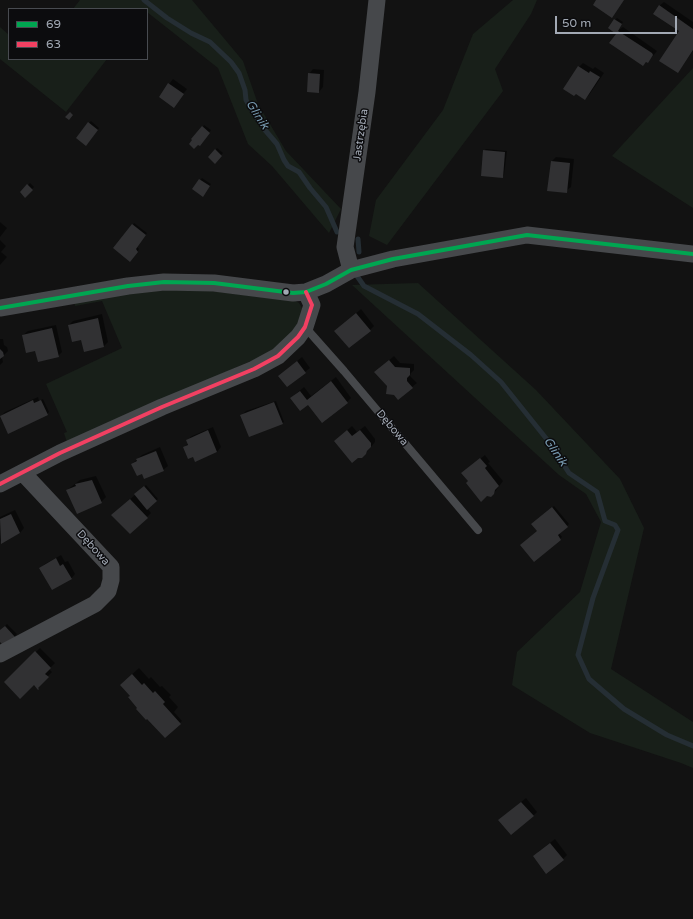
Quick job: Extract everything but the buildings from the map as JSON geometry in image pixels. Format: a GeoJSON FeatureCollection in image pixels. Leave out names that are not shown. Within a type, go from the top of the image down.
{"type":"FeatureCollection","features":[{"type":"Feature","properties":{"kind":"street","name":"Jastrzębia"},"geometry":{"type":"LineString","coordinates":[[351,270],[345,247],[367,92],[377,0]]}},
{"type":"Feature","properties":{"kind":"street"},"geometry":{"type":"LineString","coordinates":[[0,308],[128,286],[164,282],[214,283],[293,293],[306,292],[326,284],[351,270],[393,259],[528,235],[693,254]]}},
{"type":"Feature","properties":{"kind":"street"},"geometry":{"type":"LineString","coordinates":[[0,484],[60,453],[162,407],[266,363],[289,347],[305,327],[312,305],[306,292]]}},
{"type":"Feature","properties":{"kind":"street","name":"Dębowa"},"geometry":{"type":"LineString","coordinates":[[0,654],[95,604],[108,590],[111,580],[111,567],[23,473]]}},
{"type":"Feature","properties":{"kind":"lane","name":"Dębowa"},"geometry":{"type":"LineString","coordinates":[[305,327],[478,530]]}},
{"type":"Feature","properties":{"kind":"shaded area"},"geometry":{"type":"Polygon","coordinates":[[[80,0],[192,0],[243,61],[258,104],[286,151],[341,209],[329,233],[272,166],[248,144],[218,68],[148,13],[148,8],[74,8],[80,0]]]}},
{"type":"Feature","properties":{"kind":"shaded area"},"geometry":{"type":"Polygon","coordinates":[[[513,0],[537,0],[531,14],[495,69],[503,91],[387,245],[369,236],[376,200],[443,110],[473,34],[513,0]]]}},
{"type":"Feature","properties":{"kind":"shaded area"},"geometry":{"type":"Polygon","coordinates":[[[0,27],[8,34],[8,60],[106,60],[66,112],[0,59],[0,27]]]}},
{"type":"Feature","properties":{"kind":"shaded area"},"geometry":{"type":"Polygon","coordinates":[[[693,68],[693,208],[612,156],[693,68]]]}},
{"type":"Feature","properties":{"kind":"shaded area"},"geometry":{"type":"Polygon","coordinates":[[[418,283],[536,390],[620,479],[644,528],[611,669],[693,722],[693,768],[590,733],[512,685],[517,652],[580,592],[601,522],[586,494],[559,475],[352,285],[418,283]]]}},
{"type":"Feature","properties":{"kind":"shaded area"},"geometry":{"type":"Polygon","coordinates":[[[164,290],[203,290],[287,300],[293,299],[299,303],[302,308],[302,316],[285,346],[67,442],[64,433],[67,432],[46,384],[122,348],[102,301],[75,306],[74,301],[164,290]]]}},
{"type":"Feature","properties":{"kind":"waterway","name":"Glinik"},"geometry":{"type":"LineString","coordinates":[[144,0],[167,18],[191,33],[210,42],[231,62],[239,73],[245,90],[246,100],[253,112],[277,144],[288,166],[299,172],[326,207],[337,232]]}},
{"type":"Feature","properties":{"kind":"waterway","name":"Glinik"},"geometry":{"type":"LineString","coordinates":[[358,239],[359,252]]}},
{"type":"Feature","properties":{"kind":"waterway","name":"Glinik"},"geometry":{"type":"LineString","coordinates":[[357,276],[364,286],[418,314],[471,355],[501,382],[549,442],[569,473],[597,492],[605,521],[615,525],[618,530],[593,598],[578,655],[589,679],[624,709],[667,735],[693,746]]}},
{"type":"Feature","properties":{"kind":"transit line","name":"69"},"geometry":{"type":"LineString","coordinates":[[0,308],[128,286],[164,282],[214,283],[293,293],[306,292],[326,284],[351,270],[393,259],[527,235],[693,254]]}},
{"type":"Feature","properties":{"kind":"transit line","name":"63"},"geometry":{"type":"LineString","coordinates":[[0,484],[60,453],[162,407],[254,369],[278,356],[298,337],[305,327],[312,305],[306,292]]}}]}
